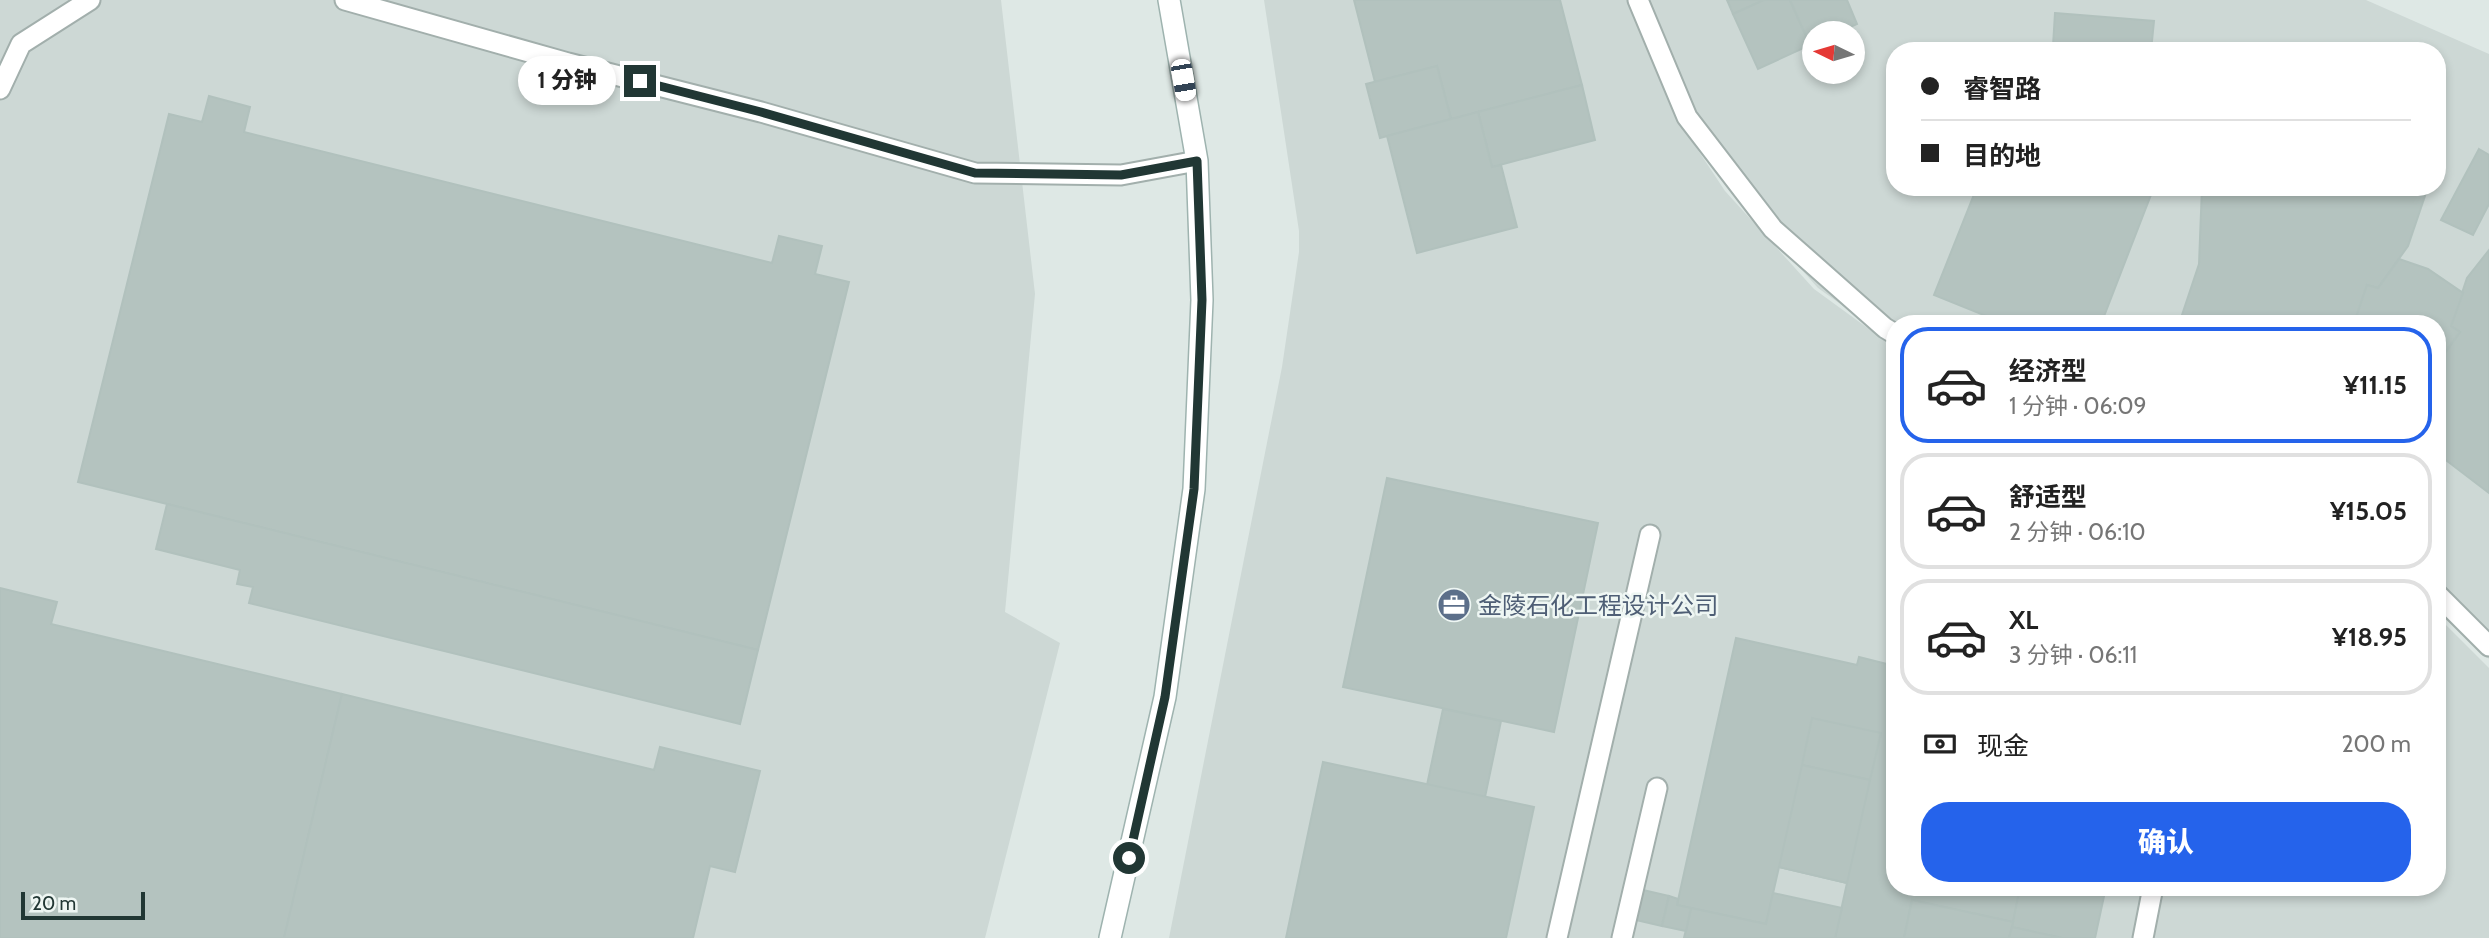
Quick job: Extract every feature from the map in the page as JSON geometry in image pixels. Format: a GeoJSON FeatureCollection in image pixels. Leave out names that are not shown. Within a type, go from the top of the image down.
{"type":"FeatureCollection","features":[{"type":"Feature","properties":{"kind":"street"},"geometry":{"type":"LineString","coordinates":[[1110,938],[1165,697],[1194,489],[1202,300],[1197,161],[1169,0]]}},
{"type":"Feature","properties":{"kind":"lane"},"geometry":{"type":"LineString","coordinates":[[0,89],[21,44],[90,0]]}},
{"type":"Feature","properties":{"kind":"lane"},"geometry":{"type":"LineString","coordinates":[[345,0],[568,63],[761,112],[975,173],[1121,175],[1197,161]]}},
{"type":"Feature","properties":{"kind":"lane"},"geometry":{"type":"LineString","coordinates":[[1638,0],[1688,117],[1695,127],[1773,229],[1886,329]]}},
{"type":"Feature","properties":{"kind":"lane"},"geometry":{"type":"LineString","coordinates":[[1557,938],[1650,535]]}},
{"type":"Feature","properties":{"kind":"lane"},"geometry":{"type":"LineString","coordinates":[[2446,603],[2489,646]]}},
{"type":"Feature","properties":{"kind":"lane"},"geometry":{"type":"LineString","coordinates":[[1622,938],[1657,788]]}},
{"type":"Feature","properties":{"kind":"lane"},"geometry":{"type":"LineString","coordinates":[[2143,938],[2151,896]]}},
{"type":"Feature","properties":{"kind":"shaded area"},"geometry":{"type":"Polygon","coordinates":[[[0,0],[1001,0],[1035,294],[1005,612],[1060,643],[985,938],[0,938],[0,0]]]}},
{"type":"Feature","properties":{"kind":"shaded area"},"geometry":{"type":"Polygon","coordinates":[[[1264,0],[1627,0],[1676,117],[1725,191],[1814,289],[1886,341],[1886,896],[2446,896],[2446,625],[2489,668],[2489,938],[1169,938],[1282,367],[1299,252],[1299,231],[1264,0]]]}},
{"type":"Feature","properties":{"kind":"shaded area"},"geometry":{"type":"Polygon","coordinates":[[[1632,0],[2366,0],[2489,54],[2489,659],[2446,620],[2446,315],[1886,315],[1886,337],[1818,288],[1731,191],[1681,117],[1632,0]]]}},
{"type":"Feature","properties":{"kind":"building"},"geometry":{"type":"Polygon","coordinates":[[[1354,0],[1560,0],[1582,85],[1451,119],[1437,66],[1375,82],[1354,0]]]}},
{"type":"Feature","properties":{"kind":"building"},"geometry":{"type":"Polygon","coordinates":[[[1727,0],[1764,0],[1733,14],[1727,0]]]}},
{"type":"Feature","properties":{"kind":"building"},"geometry":{"type":"Polygon","coordinates":[[[1764,0],[1790,0],[1802,27],[1802,49],[1758,69],[1733,14],[1764,0]]]}},
{"type":"Feature","properties":{"kind":"building"},"geometry":{"type":"Polygon","coordinates":[[[1790,0],[1847,0],[1856,21],[1802,21],[1802,27],[1790,0]]]}},
{"type":"Feature","properties":{"kind":"building"},"geometry":{"type":"Polygon","coordinates":[[[2055,13],[2154,21],[2152,42],[2053,42],[2055,13]]]}},
{"type":"Feature","properties":{"kind":"building"},"geometry":{"type":"Polygon","coordinates":[[[1437,66],[1451,119],[1380,138],[1366,84],[1437,66]]]}},
{"type":"Feature","properties":{"kind":"building"},"geometry":{"type":"Polygon","coordinates":[[[1582,85],[1595,140],[1492,167],[1478,112],[1582,85]]]}},
{"type":"Feature","properties":{"kind":"building"},"geometry":{"type":"Polygon","coordinates":[[[209,96],[250,107],[244,132],[772,263],[779,236],[822,246],[815,274],[849,282],[758,650],[78,482],[169,114],[202,122],[209,96]]]}},
{"type":"Feature","properties":{"kind":"building"},"geometry":{"type":"Polygon","coordinates":[[[1478,112],[1492,167],[1501,165],[1517,227],[1417,253],[1387,136],[1478,112]]]}},
{"type":"Feature","properties":{"kind":"building"},"geometry":{"type":"Polygon","coordinates":[[[2479,149],[2489,155],[2489,204],[2473,235],[2441,220],[2479,149]]]}},
{"type":"Feature","properties":{"kind":"building"},"geometry":{"type":"Polygon","coordinates":[[[1973,196],[2151,196],[2104,315],[1984,315],[1934,295],[1973,196]]]}},
{"type":"Feature","properties":{"kind":"building"},"geometry":{"type":"Polygon","coordinates":[[[2202,196],[2425,196],[2408,246],[2378,288],[2367,285],[2357,315],[2182,315],[2199,264],[2202,196]]]}},
{"type":"Feature","properties":{"kind":"building"},"geometry":{"type":"Polygon","coordinates":[[[2489,250],[2489,493],[2446,460],[2446,351],[2460,332],[2451,326],[2467,278],[2489,250]]]}},
{"type":"Feature","properties":{"kind":"building"},"geometry":{"type":"Polygon","coordinates":[[[2399,259],[2428,269],[2463,293],[2451,326],[2460,332],[2446,351],[2446,315],[2357,315],[2367,285],[2378,288],[2399,259]]]}},
{"type":"Feature","properties":{"kind":"building"},"geometry":{"type":"Polygon","coordinates":[[[1387,478],[1598,523],[1554,732],[1343,687],[1387,478]]]}},
{"type":"Feature","properties":{"kind":"building"},"geometry":{"type":"Polygon","coordinates":[[[167,504],[758,650],[740,724],[249,603],[253,587],[237,584],[240,570],[156,549],[167,504]]]}},
{"type":"Feature","properties":{"kind":"building"},"geometry":{"type":"Polygon","coordinates":[[[0,588],[57,602],[51,624],[342,694],[284,938],[0,938],[0,588]]]}},
{"type":"Feature","properties":{"kind":"building"},"geometry":{"type":"Polygon","coordinates":[[[1736,638],[1857,665],[1859,657],[1886,664],[1886,896],[2018,896],[2013,922],[1912,900],[1904,938],[1835,938],[1847,883],[1779,867],[1766,924],[1677,905],[1736,638]]]}},
{"type":"Feature","properties":{"kind":"building"},"geometry":{"type":"Polygon","coordinates":[[[342,694],[654,770],[660,747],[760,771],[735,872],[710,866],[693,938],[284,938],[342,694]]]}},
{"type":"Feature","properties":{"kind":"building"},"geometry":{"type":"Polygon","coordinates":[[[1443,709],[1501,721],[1485,797],[1427,785],[1443,709]]]}},
{"type":"Feature","properties":{"kind":"building"},"geometry":{"type":"Polygon","coordinates":[[[1812,718],[1881,733],[1870,780],[1802,765],[1812,718]]]}},
{"type":"Feature","properties":{"kind":"building"},"geometry":{"type":"Polygon","coordinates":[[[1323,762],[1534,807],[1506,938],[1286,938],[1323,762]]]}},
{"type":"Feature","properties":{"kind":"building"},"geometry":{"type":"Polygon","coordinates":[[[1802,765],[1870,780],[1847,883],[1779,867],[1802,765]]]}},
{"type":"Feature","properties":{"kind":"building"},"geometry":{"type":"Polygon","coordinates":[[[1643,890],[1669,896],[1662,926],[1636,920],[1643,890]]]}},
{"type":"Feature","properties":{"kind":"building"},"geometry":{"type":"Polygon","coordinates":[[[1773,893],[1842,908],[1835,938],[1684,938],[1691,908],[1766,924],[1773,893]]]}},
{"type":"Feature","properties":{"kind":"building"},"geometry":{"type":"Polygon","coordinates":[[[1669,896],[1678,899],[1677,905],[1691,908],[1686,931],[1662,926],[1669,896]]]}},
{"type":"Feature","properties":{"kind":"building"},"geometry":{"type":"Polygon","coordinates":[[[2018,896],[2104,896],[2095,938],[2062,938],[2012,927],[2018,896]]]}},
{"type":"Feature","properties":{"kind":"building"},"geometry":{"type":"Polygon","coordinates":[[[1912,900],[2013,922],[2009,938],[1904,938],[1912,900]]]}},
{"type":"Feature","properties":{"kind":"building"},"geometry":{"type":"Polygon","coordinates":[[[2012,927],[2062,938],[2009,938],[2012,927]]]}},
{"type":"Feature","properties":{"kind":"place","name":"金陵石化工程设计公司"},"geometry":{"type":"Point","coordinates":[1454,605]}},
{"type":"Feature","properties":{"kind":"route"},"geometry":{"type":"LineString","coordinates":[[640,81],[761,112],[975,173],[1121,175],[1197,161],[1202,300],[1194,489],[1165,697],[1129,858]]}}]}
